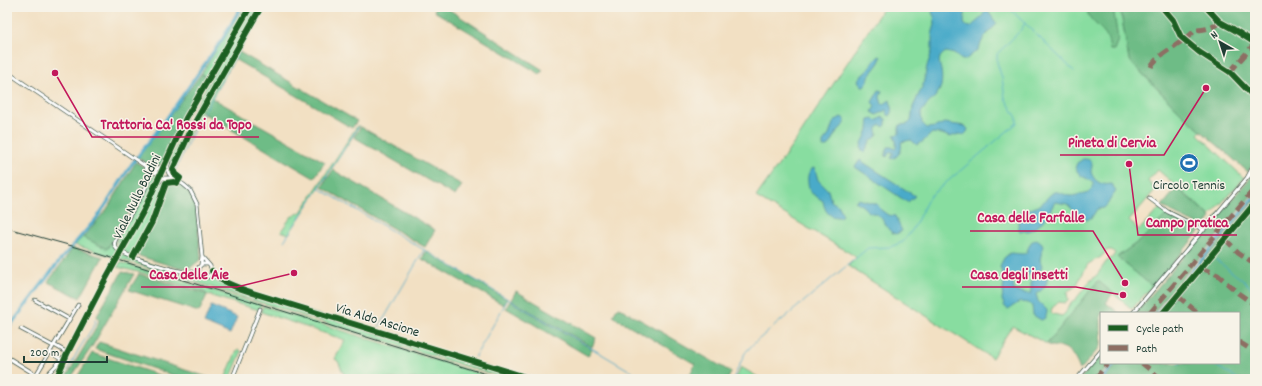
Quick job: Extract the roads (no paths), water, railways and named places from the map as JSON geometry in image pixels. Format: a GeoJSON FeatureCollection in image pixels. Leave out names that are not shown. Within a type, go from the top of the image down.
{"type":"FeatureCollection","features":[{"type":"Feature","properties":{"kind":"street","name":"Viale Nullo Baldini"},"geometry":{"type":"LineString","coordinates":[[56,379],[67,354],[104,282],[159,179],[186,118],[250,7]]}},
{"type":"Feature","properties":{"kind":"street"},"geometry":{"type":"LineString","coordinates":[[7,72],[157,173],[159,179]]}},
{"type":"Feature","properties":{"kind":"street"},"geometry":{"type":"LineString","coordinates":[[170,153],[167,169],[169,174],[172,178],[184,185],[194,197],[199,215],[199,233],[202,257],[198,274]]}},
{"type":"Feature","properties":{"kind":"street"},"geometry":{"type":"LineString","coordinates":[[149,168],[158,168],[166,163]]}},
{"type":"Feature","properties":{"kind":"street"},"geometry":{"type":"LineString","coordinates":[[1247,178],[1255,163]]}},
{"type":"Feature","properties":{"kind":"street"},"geometry":{"type":"LineString","coordinates":[[149,168],[149,177],[145,189],[117,237],[115,246],[120,251],[133,257],[181,272],[190,272],[198,274],[202,277],[218,278]]}},
{"type":"Feature","properties":{"kind":"street"},"geometry":{"type":"LineString","coordinates":[[149,168],[149,177]]}},
{"type":"Feature","properties":{"kind":"street"},"geometry":{"type":"LineString","coordinates":[[1134,312],[1255,170]]}},
{"type":"Feature","properties":{"kind":"street"},"geometry":{"type":"LineString","coordinates":[[156,185],[164,178],[172,178]]}},
{"type":"Feature","properties":{"kind":"street"},"geometry":{"type":"LineString","coordinates":[[1149,198],[1168,212],[1204,230]]}},
{"type":"Feature","properties":{"kind":"street"},"geometry":{"type":"LineString","coordinates":[[202,257],[218,278]]}},
{"type":"Feature","properties":{"kind":"street"},"geometry":{"type":"LineString","coordinates":[[190,272],[200,265],[207,264]]}},
{"type":"Feature","properties":{"kind":"street"},"geometry":{"type":"LineString","coordinates":[[208,277],[212,271]]}},
{"type":"Feature","properties":{"kind":"street","name":"Via Aldo Ascione"},"geometry":{"type":"LineString","coordinates":[[218,278],[238,288],[253,293],[532,379]]}},
{"type":"Feature","properties":{"kind":"street"},"geometry":{"type":"LineString","coordinates":[[35,300],[69,319]]}},
{"type":"Feature","properties":{"kind":"street"},"geometry":{"type":"LineString","coordinates":[[7,358],[35,376],[78,305]]}},
{"type":"Feature","properties":{"kind":"street"},"geometry":{"type":"LineString","coordinates":[[232,379],[260,309]]}},
{"type":"Feature","properties":{"kind":"street"},"geometry":{"type":"LineString","coordinates":[[21,329],[67,354]]}},
{"type":"Feature","properties":{"kind":"street"},"geometry":{"type":"LineString","coordinates":[[50,352],[62,360]]}},
{"type":"Feature","properties":{"kind":"street"},"geometry":{"type":"LineString","coordinates":[[1077,379],[1100,352]]}},
{"type":"Feature","properties":{"kind":"street","name":"Viale Nullo Baldini"},"geometry":{"type":"LineString","coordinates":[[43,379],[67,354]]}},
{"type":"Feature","properties":{"kind":"water"},"geometry":{"type":"Polygon","coordinates":[[[934,7],[967,7],[964,23],[966,26],[971,27],[987,10],[997,24],[984,37],[978,50],[965,60],[962,60],[954,54],[946,52],[941,56],[939,62],[942,74],[941,86],[935,97],[921,113],[922,123],[927,128],[935,127],[944,123],[965,126],[968,129],[964,135],[959,134],[950,137],[932,133],[917,145],[911,140],[901,142],[900,152],[892,159],[893,152],[889,152],[887,157],[885,155],[888,147],[896,148],[894,135],[899,134],[900,125],[908,124],[911,121],[913,107],[923,85],[932,51],[932,35],[935,24],[932,13],[934,7]]]}},
{"type":"Feature","properties":{"kind":"water"},"geometry":{"type":"Polygon","coordinates":[[[879,56],[881,57],[879,62],[864,86],[862,86],[858,81],[859,78],[870,68],[872,63],[879,56]]]}},
{"type":"Feature","properties":{"kind":"water"},"geometry":{"type":"Polygon","coordinates":[[[879,90],[882,91],[880,97],[882,104],[890,100],[892,110],[890,116],[887,114],[886,110],[877,115],[872,112],[875,106],[872,102],[879,90]]]}},
{"type":"Feature","properties":{"kind":"water"},"geometry":{"type":"Polygon","coordinates":[[[841,117],[845,119],[845,124],[836,133],[829,145],[827,147],[823,147],[823,142],[829,135],[833,123],[841,117]]]}},
{"type":"Feature","properties":{"kind":"water"},"geometry":{"type":"Polygon","coordinates":[[[882,117],[886,119],[886,125],[884,127],[881,125],[878,127],[878,135],[870,142],[864,153],[861,145],[868,130],[869,119],[873,118],[877,121],[882,117]]]}},
{"type":"Feature","properties":{"kind":"water"},"geometry":{"type":"Polygon","coordinates":[[[1083,159],[1091,161],[1091,172],[1098,182],[1111,184],[1116,190],[1107,205],[1104,208],[1097,209],[1092,217],[1087,220],[1077,214],[1067,204],[1055,202],[1045,219],[1036,227],[1028,231],[1020,231],[1018,228],[1019,213],[1040,205],[1054,192],[1071,196],[1090,191],[1093,182],[1080,175],[1075,168],[1077,163],[1083,159]]]}},
{"type":"Feature","properties":{"kind":"water"},"geometry":{"type":"Polygon","coordinates":[[[860,160],[915,196],[907,202],[855,167],[860,160]]]}},
{"type":"Feature","properties":{"kind":"water"},"geometry":{"type":"Polygon","coordinates":[[[813,168],[815,169],[818,180],[828,190],[831,201],[839,206],[843,215],[841,217],[828,214],[823,201],[810,192],[808,176],[810,170],[813,168]]]}},
{"type":"Feature","properties":{"kind":"water"},"geometry":{"type":"Polygon","coordinates":[[[858,199],[877,204],[881,210],[888,215],[895,216],[902,231],[896,234],[891,232],[879,216],[869,212],[855,201],[858,199]]]}},
{"type":"Feature","properties":{"kind":"water"},"geometry":{"type":"Polygon","coordinates":[[[1037,239],[1042,243],[1043,246],[1040,260],[1042,266],[1039,275],[1047,277],[1046,285],[1036,294],[1038,301],[1047,310],[1046,316],[1041,320],[1033,315],[1032,306],[1028,303],[1020,302],[1008,309],[1005,307],[1002,300],[1004,281],[1000,266],[1004,258],[1010,253],[1026,253],[1031,242],[1037,239]],[[1019,272],[1013,280],[1014,290],[1017,292],[1031,294],[1031,283],[1035,275],[1019,272]]]}},
{"type":"Feature","properties":{"kind":"water"},"geometry":{"type":"Polygon","coordinates":[[[211,306],[237,317],[230,334],[204,323],[211,306]]]}},
{"type":"Feature","properties":{"kind":"waterway"},"geometry":{"type":"LineString","coordinates":[[7,330],[61,259],[95,220],[131,165],[161,126],[223,38],[241,7]]}},
{"type":"Feature","properties":{"kind":"waterway"},"geometry":{"type":"LineString","coordinates":[[175,170],[193,132],[263,7]]}},
{"type":"Feature","properties":{"kind":"waterway"},"geometry":{"type":"LineString","coordinates":[[1008,7],[1074,71]]}},
{"type":"Feature","properties":{"kind":"waterway"},"geometry":{"type":"LineString","coordinates":[[733,379],[745,353],[753,344],[868,248],[890,247],[903,242],[913,229],[929,197],[1017,123],[1017,118],[1005,98],[1002,78],[997,62],[997,54],[1020,31],[1025,23]]}},
{"type":"Feature","properties":{"kind":"waterway"},"geometry":{"type":"LineString","coordinates":[[319,188],[358,127]]}},
{"type":"Feature","properties":{"kind":"waterway"},"geometry":{"type":"LineString","coordinates":[[284,241],[319,188],[644,379]]}},
{"type":"Feature","properties":{"kind":"waterway"},"geometry":{"type":"LineString","coordinates":[[1158,312],[1255,196]]}},
{"type":"Feature","properties":{"kind":"waterway"},"geometry":{"type":"LineString","coordinates":[[379,327],[424,250]]}},
{"type":"Feature","properties":{"kind":"waterway"},"geometry":{"type":"LineString","coordinates":[[1216,260],[1245,282],[1255,292]]}},
{"type":"Feature","properties":{"kind":"waterway"},"geometry":{"type":"LineString","coordinates":[[475,357],[508,299]]}},
{"type":"Feature","properties":{"kind":"waterway"},"geometry":{"type":"LineString","coordinates":[[63,379],[79,349],[95,324],[96,321],[94,320]]}},
{"type":"Feature","properties":{"kind":"waterway"},"geometry":{"type":"LineString","coordinates":[[1102,379],[1114,364]]}},
{"type":"Feature","properties":{"kind":"waterway"},"geometry":{"type":"LineString","coordinates":[[1213,364],[1238,379]]}},
{"type":"Feature","properties":{"kind":"railway"},"geometry":{"type":"LineString","coordinates":[[7,228],[83,249],[502,379]]}},
{"type":"Feature","properties":{"kind":"place","name":"Trattoria Ca' Rossi da Topo"},"geometry":{"type":"Point","coordinates":[55,73]}},
{"type":"Feature","properties":{"kind":"place","name":"Pineta di Cervia"},"geometry":{"type":"Point","coordinates":[1206,88]}},
{"type":"Feature","properties":{"kind":"place","name":"Circolo Tennis"},"geometry":{"type":"Point","coordinates":[1189,163]}},
{"type":"Feature","properties":{"kind":"place","name":"Campo pratica"},"geometry":{"type":"Point","coordinates":[1129,164]}},
{"type":"Feature","properties":{"kind":"place","name":"Casa delle Aie"},"geometry":{"type":"Point","coordinates":[294,273]}},
{"type":"Feature","properties":{"kind":"place","name":"Casa delle Farfalle"},"geometry":{"type":"Point","coordinates":[1125,283]}},
{"type":"Feature","properties":{"kind":"place","name":"Casa degli insetti"},"geometry":{"type":"Point","coordinates":[1123,295]}}]}
